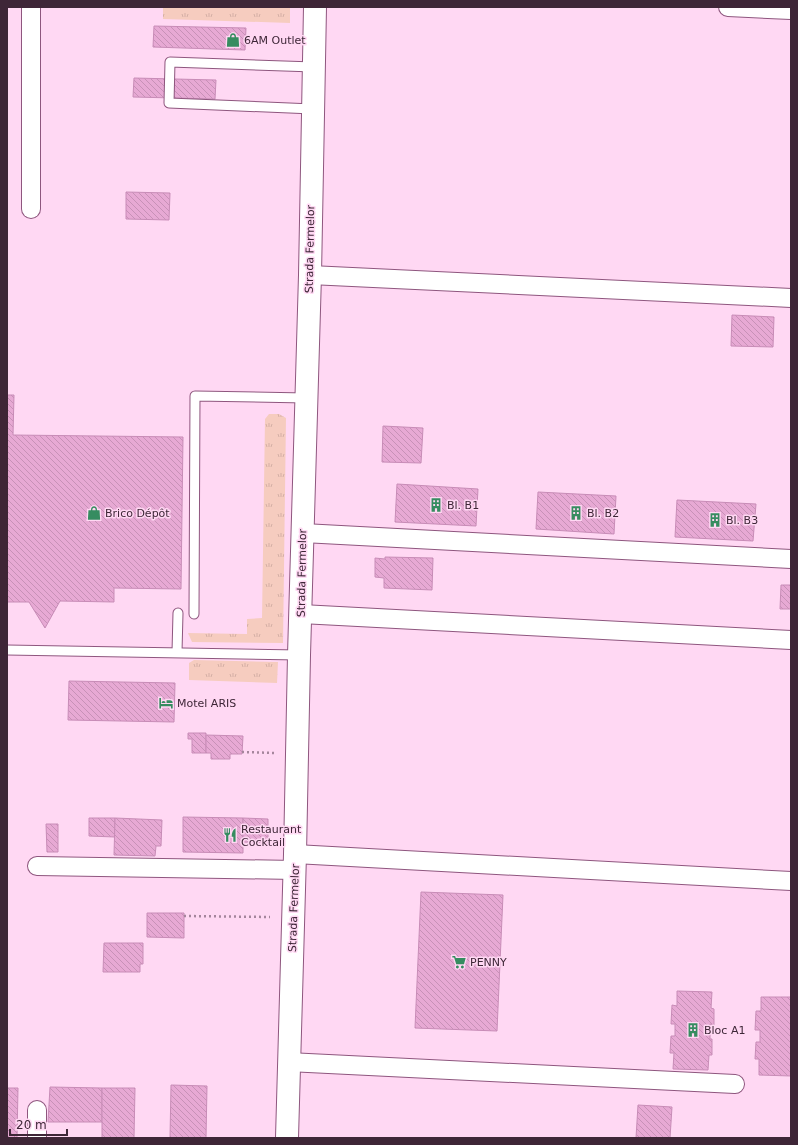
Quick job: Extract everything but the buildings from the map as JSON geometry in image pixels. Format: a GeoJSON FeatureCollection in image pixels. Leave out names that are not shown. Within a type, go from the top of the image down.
{"type":"FeatureCollection","features":[{"type":"Feature","properties":{"kind":"street"},"geometry":{"type":"LineString","coordinates":[[31,7],[31,209]]}},
{"type":"Feature","properties":{"kind":"street","name":"Strada Fermelor"},"geometry":{"type":"LineString","coordinates":[[286,1138],[295,862],[299,655],[310,275],[315,7]]}},
{"type":"Feature","properties":{"kind":"street"},"geometry":{"type":"LineString","coordinates":[[728,7],[791,10]]}},
{"type":"Feature","properties":{"kind":"street"},"geometry":{"type":"LineString","coordinates":[[310,275],[791,298]]}},
{"type":"Feature","properties":{"kind":"street"},"geometry":{"type":"LineString","coordinates":[[303,533],[791,560]]}},
{"type":"Feature","properties":{"kind":"street"},"geometry":{"type":"LineString","coordinates":[[301,614],[791,640]]}},
{"type":"Feature","properties":{"kind":"street"},"geometry":{"type":"LineString","coordinates":[[37,866],[295,862],[791,881]]}},
{"type":"Feature","properties":{"kind":"street"},"geometry":{"type":"LineString","coordinates":[[288,1062],[735,1084]]}},
{"type":"Feature","properties":{"kind":"street"},"geometry":{"type":"LineString","coordinates":[[37,1110],[37,1138]]}},
{"type":"Feature","properties":{"kind":"lane"},"geometry":{"type":"LineString","coordinates":[[313,109],[169,103],[170,62],[314,67]]}},
{"type":"Feature","properties":{"kind":"lane"},"geometry":{"type":"LineString","coordinates":[[194,614],[195,396],[306,398]]}},
{"type":"Feature","properties":{"kind":"lane"},"geometry":{"type":"LineString","coordinates":[[177,652],[178,613]]}},
{"type":"Feature","properties":{"kind":"lane"},"geometry":{"type":"LineString","coordinates":[[7,650],[299,655]]}},
{"type":"Feature","properties":{"kind":"path"},"geometry":{"type":"LineString","coordinates":[[242,752],[276,753]]}},
{"type":"Feature","properties":{"kind":"path"},"geometry":{"type":"LineString","coordinates":[[184,916],[270,917]]}},
{"type":"Feature","properties":{"kind":"green space"},"geometry":{"type":"Polygon","coordinates":[[[163,7],[290,7],[290,23],[163,19],[163,7]]]}},
{"type":"Feature","properties":{"kind":"green space"},"geometry":{"type":"Polygon","coordinates":[[[269,414],[279,414],[286,418],[283,643],[192,642],[188,633],[247,634],[247,619],[262,618],[265,419],[269,414]]]}},
{"type":"Feature","properties":{"kind":"green space"},"geometry":{"type":"Polygon","coordinates":[[[194,660],[278,662],[277,683],[189,680],[189,663],[194,660]]]}},
{"type":"Feature","properties":{"kind":"place","name":"6AM Outlet"},"geometry":{"type":"Point","coordinates":[233,40]}},
{"type":"Feature","properties":{"kind":"place","name":"Bl. B1"},"geometry":{"type":"Point","coordinates":[436,505]}},
{"type":"Feature","properties":{"kind":"place","name":"Brico Dépôt"},"geometry":{"type":"Point","coordinates":[94,513]}},
{"type":"Feature","properties":{"kind":"place","name":"Bl. B2"},"geometry":{"type":"Point","coordinates":[576,513]}},
{"type":"Feature","properties":{"kind":"place","name":"Bl. B3"},"geometry":{"type":"Point","coordinates":[715,520]}},
{"type":"Feature","properties":{"kind":"place","name":"Motel ARIS"},"geometry":{"type":"Point","coordinates":[166,703]}},
{"type":"Feature","properties":{"kind":"place","name":"Restaurant Cocktail"},"geometry":{"type":"Point","coordinates":[230,835]}},
{"type":"Feature","properties":{"kind":"place","name":"PENNY"},"geometry":{"type":"Point","coordinates":[459,962]}},
{"type":"Feature","properties":{"kind":"place","name":"Bloc A1"},"geometry":{"type":"Point","coordinates":[693,1030]}}]}
